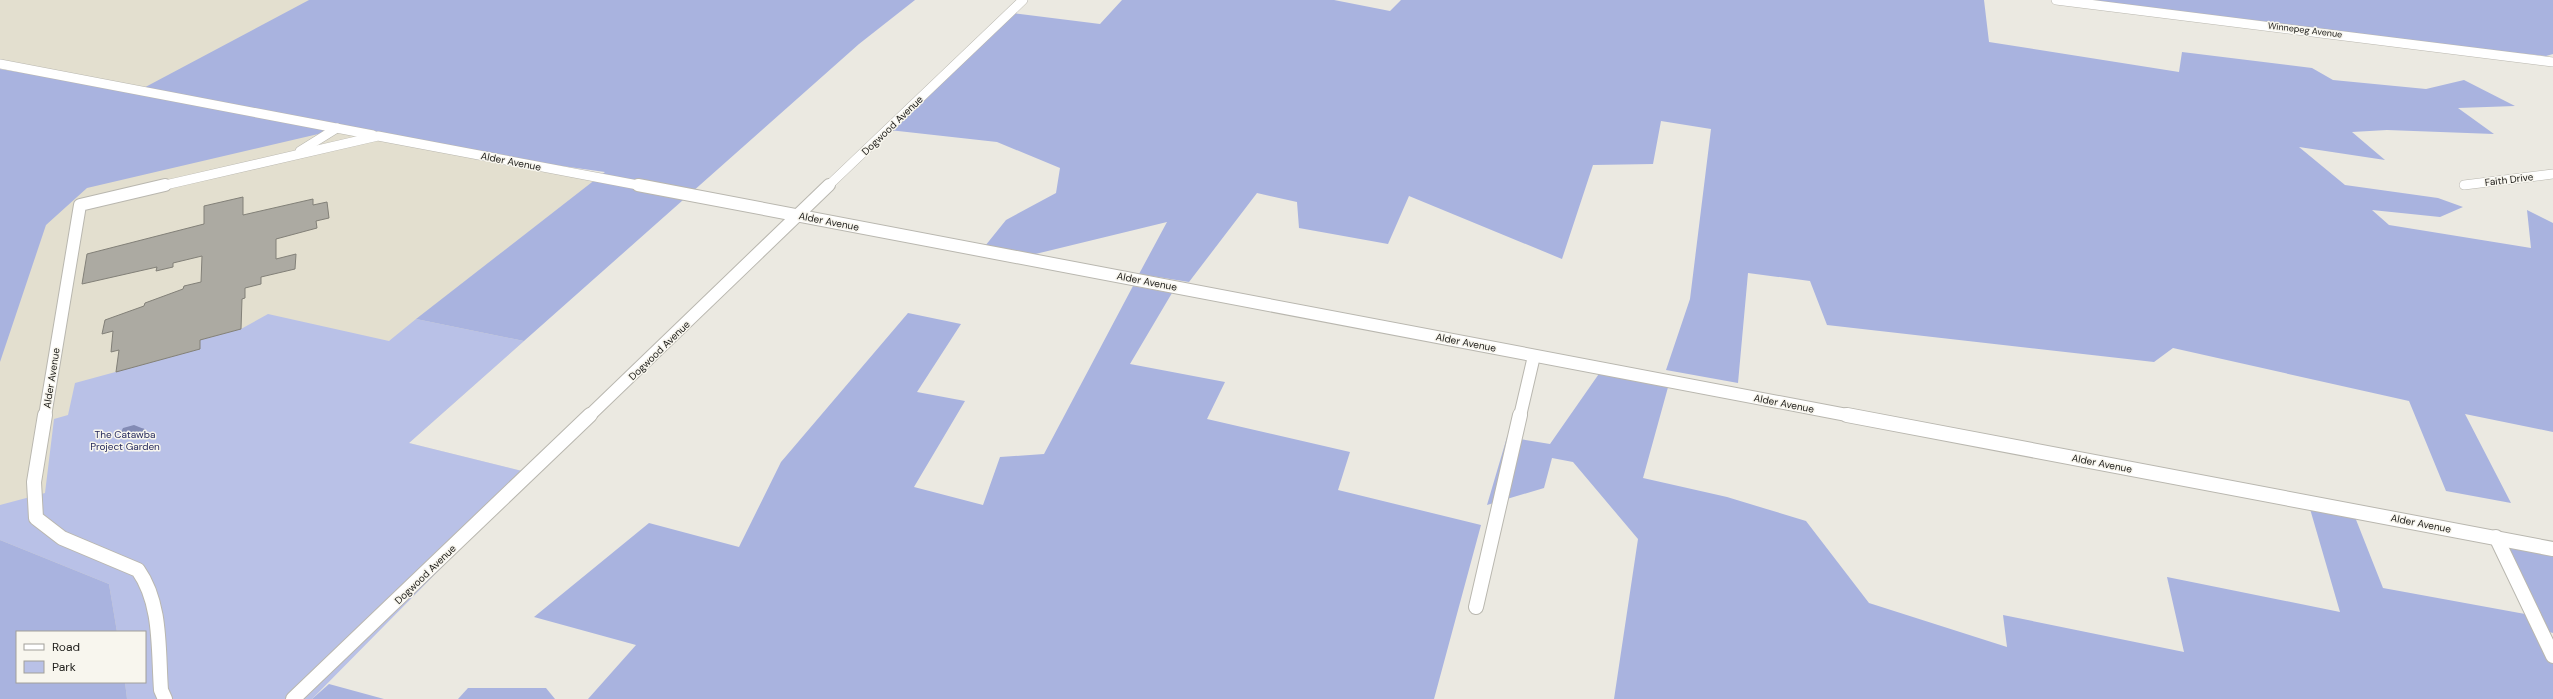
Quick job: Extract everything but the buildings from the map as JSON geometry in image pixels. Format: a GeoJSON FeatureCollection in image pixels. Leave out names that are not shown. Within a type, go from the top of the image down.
{"type":"FeatureCollection","features":[{"type":"Feature","properties":{"kind":"street","name":"Dogwood Avenue"},"geometry":{"type":"LineString","coordinates":[[294,699],[1023,0]]}},
{"type":"Feature","properties":{"kind":"street","name":"Winnepeg Avenue"},"geometry":{"type":"LineString","coordinates":[[2056,0],[2553,62]]}},
{"type":"Feature","properties":{"kind":"street","name":"Alder Avenue"},"geometry":{"type":"LineString","coordinates":[[0,64],[2553,549]]}},
{"type":"Feature","properties":{"kind":"street","name":"Alder Avenue"},"geometry":{"type":"LineString","coordinates":[[291,156],[337,128]]}},
{"type":"Feature","properties":{"kind":"street","name":"Alder Avenue"},"geometry":{"type":"LineString","coordinates":[[165,699],[161,690],[153,596],[144,577],[138,570],[52,532],[36,518],[34,507],[34,482],[80,205],[378,136]]}},
{"type":"Feature","properties":{"kind":"street","name":"Faith Drive"},"geometry":{"type":"LineString","coordinates":[[2464,185],[2553,174]]}},
{"type":"Feature","properties":{"kind":"street"},"geometry":{"type":"LineString","coordinates":[[1476,607],[1534,356]]}},
{"type":"Feature","properties":{"kind":"street"},"geometry":{"type":"LineString","coordinates":[[2496,537],[2553,656]]}},
{"type":"Feature","properties":{"kind":"shaded area"},"geometry":{"type":"Polygon","coordinates":[[[0,0],[316,0],[142,91],[0,64],[0,0]]]}},
{"type":"Feature","properties":{"kind":"shaded area"},"geometry":{"type":"Polygon","coordinates":[[[309,0],[915,0],[859,44],[524,341],[416,319],[605,172],[462,152],[344,128],[87,188],[46,225],[0,362],[0,69],[136,92],[309,0]]]}},
{"type":"Feature","properties":{"kind":"shaded area"},"geometry":{"type":"Polygon","coordinates":[[[1122,0],[1334,0],[1390,11],[1401,0],[1984,0],[1989,42],[2179,72],[2182,52],[2312,68],[2333,80],[2426,89],[2464,80],[2515,106],[2458,108],[2494,134],[2387,130],[2352,132],[2385,160],[2299,147],[2345,185],[2438,198],[2463,207],[2440,217],[2372,210],[2389,225],[2531,248],[2527,210],[2553,223],[2553,432],[2465,414],[2511,503],[2446,491],[2409,401],[2173,348],[2154,362],[1827,325],[1810,281],[1748,273],[1738,383],[1666,370],[1690,299],[1711,129],[1661,121],[1653,164],[1593,165],[1562,259],[1409,196],[1388,244],[1299,228],[1297,202],[1257,193],[1189,282],[1139,274],[1167,222],[1019,258],[981,251],[1006,220],[1056,193],[1060,168],[997,142],[889,130],[1012,13],[1100,24],[1122,0]]]}},
{"type":"Feature","properties":{"kind":"shaded area"},"geometry":{"type":"Polygon","coordinates":[[[2085,0],[2553,0],[2553,54],[2546,56],[2497,51],[2085,0]]]}},
{"type":"Feature","properties":{"kind":"shaded area"},"geometry":{"type":"Polygon","coordinates":[[[205,103],[598,178],[417,319],[524,341],[409,443],[534,474],[281,699],[0,699],[0,204],[205,103]]]}},
{"type":"Feature","properties":{"kind":"shaded area"},"geometry":{"type":"Polygon","coordinates":[[[1133,286],[1172,293],[1130,364],[1225,382],[1207,419],[1350,452],[1338,490],[1481,525],[1434,699],[588,699],[636,645],[534,617],[649,523],[739,547],[781,462],[908,313],[961,324],[917,392],[965,401],[914,487],[983,505],[1000,457],[1044,454],[1133,286]]]}},
{"type":"Feature","properties":{"kind":"shaded area"},"geometry":{"type":"Polygon","coordinates":[[[1603,368],[1670,380],[1643,478],[1727,497],[1806,521],[1869,603],[2007,647],[2003,615],[2184,652],[2167,577],[2340,612],[2308,502],[2353,512],[2383,588],[2536,616],[2496,537],[2553,548],[2553,633],[2545,631],[2553,648],[2553,699],[1614,699],[1638,539],[1573,462],[1552,458],[1544,488],[1487,505],[1507,437],[1550,444],[1603,368]]]}},
{"type":"Feature","properties":{"kind":"shaded area"},"geometry":{"type":"Polygon","coordinates":[[[134,425],[144,429],[141,432],[122,435],[126,433],[121,432],[123,428],[134,425]]]}},
{"type":"Feature","properties":{"kind":"shaded area"},"geometry":{"type":"Polygon","coordinates":[[[0,540],[109,584],[117,631],[16,631],[16,683],[125,683],[127,699],[0,699],[0,540]]]}},
{"type":"Feature","properties":{"kind":"shaded area"},"geometry":{"type":"Polygon","coordinates":[[[329,684],[384,699],[312,699],[329,684]]]}},
{"type":"Feature","properties":{"kind":"shaded area"},"geometry":{"type":"Polygon","coordinates":[[[468,688],[546,688],[555,699],[458,699],[468,688]]]}},
{"type":"Feature","properties":{"kind":"green space","name":"The Catawba Project Garden"},"geometry":{"type":"Polygon","coordinates":[[[268,314],[389,341],[416,319],[524,341],[409,443],[534,474],[312,699],[127,699],[125,683],[146,683],[146,631],[117,631],[109,584],[0,540],[0,505],[45,493],[54,419],[68,415],[75,383],[200,349],[200,340],[241,329],[268,314]]]}},
{"type":"Feature","properties":{"kind":"waterway"},"geometry":{"type":"LineString","coordinates":[[143,431],[148,437]]}}]}
